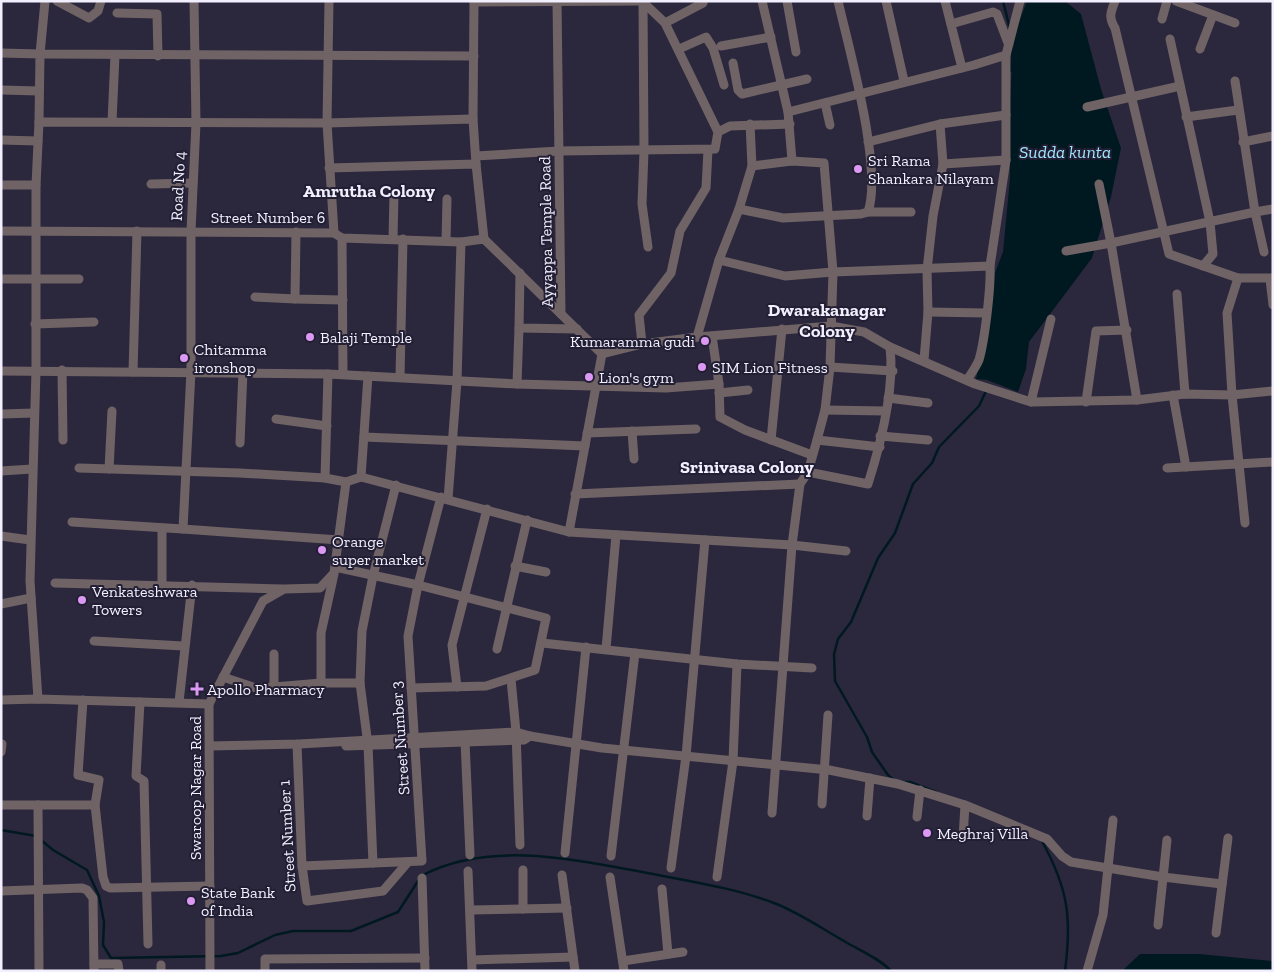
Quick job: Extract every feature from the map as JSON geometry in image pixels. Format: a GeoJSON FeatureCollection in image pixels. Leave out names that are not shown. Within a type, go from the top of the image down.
{"type":"FeatureCollection","features":[{"type":"Feature","properties":{"kind":"street"},"geometry":{"type":"LineString","coordinates":[[38,699],[31,598],[30,540],[36,370],[36,185],[40,54],[45,1]]}},
{"type":"Feature","properties":{"kind":"street"},"geometry":{"type":"LineString","coordinates":[[57,1],[89,18],[98,11],[101,1]]}},
{"type":"Feature","properties":{"kind":"street","name":"Road No 4"},"geometry":{"type":"LineString","coordinates":[[183,529],[191,371],[191,231],[196,123],[194,1]]}},
{"type":"Feature","properties":{"kind":"street","name":"Street Number 6"},"geometry":{"type":"LineString","coordinates":[[1,231],[334,233],[327,123],[329,1]]}},
{"type":"Feature","properties":{"kind":"street"},"geometry":{"type":"LineString","coordinates":[[762,1],[788,112],[792,161]]}},
{"type":"Feature","properties":{"kind":"street"},"geometry":{"type":"LineString","coordinates":[[786,1],[796,52]]}},
{"type":"Feature","properties":{"kind":"street"},"geometry":{"type":"LineString","coordinates":[[838,1],[868,142],[872,201],[868,212]]}},
{"type":"Feature","properties":{"kind":"street"},"geometry":{"type":"LineString","coordinates":[[886,1],[904,81]]}},
{"type":"Feature","properties":{"kind":"street"},"geometry":{"type":"LineString","coordinates":[[945,1],[962,68]]}},
{"type":"Feature","properties":{"kind":"street"},"geometry":{"type":"LineString","coordinates":[[967,380],[978,360],[985,313],[1006,160],[1004,76],[1006,58],[1008,43],[1020,1]]}},
{"type":"Feature","properties":{"kind":"street"},"geometry":{"type":"LineString","coordinates":[[1115,1],[1110,21],[1114,28],[1132,97],[1169,254],[1238,278],[1271,278],[1273,305]]}},
{"type":"Feature","properties":{"kind":"street"},"geometry":{"type":"LineString","coordinates":[[1162,19],[1167,1]]}},
{"type":"Feature","properties":{"kind":"street"},"geometry":{"type":"LineString","coordinates":[[1176,1],[1235,22]]}},
{"type":"Feature","properties":{"kind":"street"},"geometry":{"type":"LineString","coordinates":[[329,168],[476,160],[559,151],[715,149],[718,132],[679,49],[665,23],[643,2],[474,2],[473,119],[476,160],[484,239],[561,314]]}},
{"type":"Feature","properties":{"kind":"street","name":"Ayyappa Temple Road"},"geometry":{"type":"LineString","coordinates":[[557,2],[561,314],[602,354]]}},
{"type":"Feature","properties":{"kind":"street"},"geometry":{"type":"LineString","coordinates":[[643,2],[644,151],[642,204],[648,248]]}},
{"type":"Feature","properties":{"kind":"street"},"geometry":{"type":"LineString","coordinates":[[665,23],[703,3]]}},
{"type":"Feature","properties":{"kind":"street"},"geometry":{"type":"LineString","coordinates":[[951,24],[993,12],[998,16],[1008,43]]}},
{"type":"Feature","properties":{"kind":"street"},"geometry":{"type":"LineString","coordinates":[[117,13],[157,14],[158,56]]}},
{"type":"Feature","properties":{"kind":"street"},"geometry":{"type":"LineString","coordinates":[[1200,48],[1213,15]]}},
{"type":"Feature","properties":{"kind":"street"},"geometry":{"type":"LineString","coordinates":[[679,49],[702,37],[708,39],[724,85]]}},
{"type":"Feature","properties":{"kind":"street"},"geometry":{"type":"LineString","coordinates":[[721,46],[771,37]]}},
{"type":"Feature","properties":{"kind":"street"},"geometry":{"type":"LineString","coordinates":[[1170,39],[1210,222],[1213,254],[1203,266]]}},
{"type":"Feature","properties":{"kind":"street"},"geometry":{"type":"LineString","coordinates":[[1,53],[158,56],[474,56]]}},
{"type":"Feature","properties":{"kind":"street"},"geometry":{"type":"LineString","coordinates":[[112,122],[115,55]]}},
{"type":"Feature","properties":{"kind":"street"},"geometry":{"type":"LineString","coordinates":[[788,112],[904,81],[1006,58]]}},
{"type":"Feature","properties":{"kind":"street"},"geometry":{"type":"LineString","coordinates":[[734,63],[738,90],[742,94],[807,79]]}},
{"type":"Feature","properties":{"kind":"street"},"geometry":{"type":"LineString","coordinates":[[1235,81],[1243,142],[1264,252]]}},
{"type":"Feature","properties":{"kind":"street"},"geometry":{"type":"LineString","coordinates":[[1087,107],[1180,86]]}},
{"type":"Feature","properties":{"kind":"street"},"geometry":{"type":"LineString","coordinates":[[1,90],[39,91]]}},
{"type":"Feature","properties":{"kind":"street"},"geometry":{"type":"LineString","coordinates":[[825,103],[830,125]]}},
{"type":"Feature","properties":{"kind":"street"},"geometry":{"type":"LineString","coordinates":[[1186,117],[1238,110]]}},
{"type":"Feature","properties":{"kind":"street"},"geometry":{"type":"LineString","coordinates":[[868,142],[940,124],[1006,115]]}},
{"type":"Feature","properties":{"kind":"street"},"geometry":{"type":"LineString","coordinates":[[39,122],[327,123],[473,119]]}},
{"type":"Feature","properties":{"kind":"street"},"geometry":{"type":"LineString","coordinates":[[697,337],[720,260],[739,209],[752,166],[750,124]]}},
{"type":"Feature","properties":{"kind":"street"},"geometry":{"type":"LineString","coordinates":[[718,132],[730,126],[790,124]]}},
{"type":"Feature","properties":{"kind":"street"},"geometry":{"type":"LineString","coordinates":[[924,360],[928,312],[927,270],[933,216],[943,164],[940,124]]}},
{"type":"Feature","properties":{"kind":"street"},"geometry":{"type":"LineString","coordinates":[[1243,142],[1273,136]]}},
{"type":"Feature","properties":{"kind":"street"},"geometry":{"type":"LineString","coordinates":[[1,140],[38,141]]}},
{"type":"Feature","properties":{"kind":"street"},"geometry":{"type":"LineString","coordinates":[[642,344],[639,315],[671,273],[680,231],[706,188],[708,150]]}},
{"type":"Feature","properties":{"kind":"street"},"geometry":{"type":"LineString","coordinates":[[943,164],[1006,160]]}},
{"type":"Feature","properties":{"kind":"street"},"geometry":{"type":"LineString","coordinates":[[752,166],[792,161],[824,163],[833,272],[830,368],[825,410],[808,472],[800,484],[792,545],[772,812]]}},
{"type":"Feature","properties":{"kind":"street"},"geometry":{"type":"LineString","coordinates":[[151,184],[193,183]]}},
{"type":"Feature","properties":{"kind":"street"},"geometry":{"type":"LineString","coordinates":[[1,184],[36,185]]}},
{"type":"Feature","properties":{"kind":"street"},"geometry":{"type":"LineString","coordinates":[[1099,184],[1127,330],[1137,400]]}},
{"type":"Feature","properties":{"kind":"street"},"geometry":{"type":"LineString","coordinates":[[393,239],[394,193]]}},
{"type":"Feature","properties":{"kind":"street"},"geometry":{"type":"LineString","coordinates":[[446,241],[447,199]]}},
{"type":"Feature","properties":{"kind":"street"},"geometry":{"type":"LineString","coordinates":[[1066,251],[1164,233],[1273,208]]}},
{"type":"Feature","properties":{"kind":"street"},"geometry":{"type":"LineString","coordinates":[[739,209],[783,218],[868,212],[910,212]]}},
{"type":"Feature","properties":{"kind":"street"},"geometry":{"type":"LineString","coordinates":[[133,372],[137,231]]}},
{"type":"Feature","properties":{"kind":"street"},"geometry":{"type":"LineString","coordinates":[[295,299],[296,232]]}},
{"type":"Feature","properties":{"kind":"street"},"geometry":{"type":"LineString","coordinates":[[334,233],[342,238],[461,242],[484,239]]}},
{"type":"Feature","properties":{"kind":"street"},"geometry":{"type":"LineString","coordinates":[[342,238],[342,374]]}},
{"type":"Feature","properties":{"kind":"street"},"geometry":{"type":"LineString","coordinates":[[400,377],[403,239]]}},
{"type":"Feature","properties":{"kind":"street","name":"Street Number 3"},"geometry":{"type":"LineString","coordinates":[[408,862],[422,861],[416,740],[408,636],[418,585],[445,498],[454,441],[461,242]]}},
{"type":"Feature","properties":{"kind":"street"},"geometry":{"type":"LineString","coordinates":[[720,260],[785,276],[833,272],[927,270],[990,266]]}},
{"type":"Feature","properties":{"kind":"street"},"geometry":{"type":"LineString","coordinates":[[518,384],[520,273]]}},
{"type":"Feature","properties":{"kind":"street"},"geometry":{"type":"LineString","coordinates":[[1,279],[79,278]]}},
{"type":"Feature","properties":{"kind":"street"},"geometry":{"type":"LineString","coordinates":[[1238,278],[1227,313],[1238,464],[1246,523]]}},
{"type":"Feature","properties":{"kind":"street"},"geometry":{"type":"LineString","coordinates":[[1177,294],[1185,394]]}},
{"type":"Feature","properties":{"kind":"street"},"geometry":{"type":"LineString","coordinates":[[255,297],[342,300]]}},
{"type":"Feature","properties":{"kind":"street"},"geometry":{"type":"LineString","coordinates":[[928,312],[985,313]]}},
{"type":"Feature","properties":{"kind":"street"},"geometry":{"type":"LineString","coordinates":[[1031,402],[1051,319]]}},
{"type":"Feature","properties":{"kind":"street"},"geometry":{"type":"LineString","coordinates":[[35,324],[94,322]]}},
{"type":"Feature","properties":{"kind":"street"},"geometry":{"type":"LineString","coordinates":[[569,532],[602,354],[642,344],[697,337],[831,326],[864,332],[890,347],[986,388],[1031,402],[1137,400],[1185,394],[1232,395],[1273,391]]}},
{"type":"Feature","properties":{"kind":"street"},"geometry":{"type":"LineString","coordinates":[[519,328],[577,329]]}},
{"type":"Feature","properties":{"kind":"street"},"geometry":{"type":"LineString","coordinates":[[771,440],[782,330]]}},
{"type":"Feature","properties":{"kind":"street"},"geometry":{"type":"LineString","coordinates":[[1086,402],[1096,331],[1127,330]]}},
{"type":"Feature","properties":{"kind":"street"},"geometry":{"type":"LineString","coordinates":[[712,336],[719,389],[720,417],[771,440],[812,455]]}},
{"type":"Feature","properties":{"kind":"street"},"geometry":{"type":"LineString","coordinates":[[808,472],[868,484],[880,447],[880,436],[893,371],[890,347]]}},
{"type":"Feature","properties":{"kind":"street"},"geometry":{"type":"LineString","coordinates":[[830,368],[893,371]]}},
{"type":"Feature","properties":{"kind":"street"},"geometry":{"type":"LineString","coordinates":[[62,370],[63,440]]}},
{"type":"Feature","properties":{"kind":"street"},"geometry":{"type":"LineString","coordinates":[[1,371],[191,371],[342,374],[518,384],[748,390]]}},
{"type":"Feature","properties":{"kind":"street"},"geometry":{"type":"LineString","coordinates":[[240,443],[243,372]]}},
{"type":"Feature","properties":{"kind":"street"},"geometry":{"type":"LineString","coordinates":[[326,478],[328,374]]}},
{"type":"Feature","properties":{"kind":"street"},"geometry":{"type":"LineString","coordinates":[[361,476],[368,376]]}},
{"type":"Feature","properties":{"kind":"street"},"geometry":{"type":"LineString","coordinates":[[1173,395],[1186,467]]}},
{"type":"Feature","properties":{"kind":"street"},"geometry":{"type":"LineString","coordinates":[[888,398],[928,403]]}},
{"type":"Feature","properties":{"kind":"street"},"geometry":{"type":"LineString","coordinates":[[825,410],[885,411]]}},
{"type":"Feature","properties":{"kind":"street"},"geometry":{"type":"LineString","coordinates":[[109,469],[112,411]]}},
{"type":"Feature","properties":{"kind":"street"},"geometry":{"type":"LineString","coordinates":[[1,414],[34,413]]}},
{"type":"Feature","properties":{"kind":"street"},"geometry":{"type":"LineString","coordinates":[[276,419],[327,426]]}},
{"type":"Feature","properties":{"kind":"street"},"geometry":{"type":"LineString","coordinates":[[587,433],[696,429]]}},
{"type":"Feature","properties":{"kind":"street"},"geometry":{"type":"LineString","coordinates":[[632,432],[634,460]]}},
{"type":"Feature","properties":{"kind":"street"},"geometry":{"type":"LineString","coordinates":[[880,436],[928,440]]}},
{"type":"Feature","properties":{"kind":"street"},"geometry":{"type":"LineString","coordinates":[[364,437],[585,446]]}},
{"type":"Feature","properties":{"kind":"street"},"geometry":{"type":"LineString","coordinates":[[817,440],[880,447]]}},
{"type":"Feature","properties":{"kind":"street"},"geometry":{"type":"LineString","coordinates":[[1167,468],[1273,462]]}},
{"type":"Feature","properties":{"kind":"street"},"geometry":{"type":"LineString","coordinates":[[79,468],[185,470],[326,478],[346,482],[361,476],[569,532],[792,545],[846,551]]}},
{"type":"Feature","properties":{"kind":"street"},"geometry":{"type":"LineString","coordinates":[[1,471],[32,469]]}},
{"type":"Feature","properties":{"kind":"street"},"geometry":{"type":"LineString","coordinates":[[321,683],[321,633],[334,570],[346,482]]}},
{"type":"Feature","properties":{"kind":"street"},"geometry":{"type":"LineString","coordinates":[[575,494],[800,484]]}},
{"type":"Feature","properties":{"kind":"street"},"geometry":{"type":"LineString","coordinates":[[372,863],[368,742],[360,683],[362,631],[373,576],[396,485]]}},
{"type":"Feature","properties":{"kind":"street"},"geometry":{"type":"LineString","coordinates":[[457,687],[452,645],[486,509]]}},
{"type":"Feature","properties":{"kind":"street"},"geometry":{"type":"LineString","coordinates":[[497,649],[526,520]]}},
{"type":"Feature","properties":{"kind":"street"},"geometry":{"type":"LineString","coordinates":[[72,522],[338,540]]}},
{"type":"Feature","properties":{"kind":"street"},"geometry":{"type":"LineString","coordinates":[[162,528],[162,584]]}},
{"type":"Feature","properties":{"kind":"street"},"geometry":{"type":"LineString","coordinates":[[606,649],[616,535]]}},
{"type":"Feature","properties":{"kind":"street"},"geometry":{"type":"LineString","coordinates":[[1,536],[30,540]]}},
{"type":"Feature","properties":{"kind":"street"},"geometry":{"type":"LineString","coordinates":[[671,868],[686,756],[704,540]]}},
{"type":"Feature","properties":{"kind":"street"},"geometry":{"type":"LineString","coordinates":[[516,566],[546,572]]}},
{"type":"Feature","properties":{"kind":"street"},"geometry":{"type":"LineString","coordinates":[[334,570],[418,585],[546,618],[535,670],[486,686],[411,688]]}},
{"type":"Feature","properties":{"kind":"street","name":"Swaroop Nagar Road"},"geometry":{"type":"LineString","coordinates":[[210,971],[209,704],[263,601],[284,590],[320,588],[334,570]]}},
{"type":"Feature","properties":{"kind":"street"},"geometry":{"type":"LineString","coordinates":[[55,583],[162,584],[284,590]]}},
{"type":"Feature","properties":{"kind":"street"},"geometry":{"type":"LineString","coordinates":[[179,702],[192,585]]}},
{"type":"Feature","properties":{"kind":"street"},"geometry":{"type":"LineString","coordinates":[[1,604],[31,598]]}},
{"type":"Feature","properties":{"kind":"street"},"geometry":{"type":"LineString","coordinates":[[94,641],[184,646]]}},
{"type":"Feature","properties":{"kind":"street"},"geometry":{"type":"LineString","coordinates":[[542,643],[737,664],[812,668]]}},
{"type":"Feature","properties":{"kind":"street"},"geometry":{"type":"LineString","coordinates":[[565,853],[586,647]]}},
{"type":"Feature","properties":{"kind":"street"},"geometry":{"type":"LineString","coordinates":[[611,856],[625,751],[635,653]]}},
{"type":"Feature","properties":{"kind":"street"},"geometry":{"type":"LineString","coordinates":[[274,654],[274,687]]}},
{"type":"Feature","properties":{"kind":"street"},"geometry":{"type":"LineString","coordinates":[[717,877],[733,761],[737,664]]}},
{"type":"Feature","properties":{"kind":"street"},"geometry":{"type":"LineString","coordinates":[[223,677],[256,688],[321,683],[360,683]]}},
{"type":"Feature","properties":{"kind":"street"},"geometry":{"type":"LineString","coordinates":[[511,679],[516,736],[520,845]]}},
{"type":"Feature","properties":{"kind":"street"},"geometry":{"type":"LineString","coordinates":[[1,700],[38,699],[209,704]]}},
{"type":"Feature","properties":{"kind":"street"},"geometry":{"type":"LineString","coordinates":[[83,700],[78,776],[99,780],[95,805],[104,882],[110,888],[210,886]]}},
{"type":"Feature","properties":{"kind":"street"},"geometry":{"type":"LineString","coordinates":[[140,702],[136,776],[144,781],[148,944]]}},
{"type":"Feature","properties":{"kind":"street"},"geometry":{"type":"LineString","coordinates":[[822,804],[828,715]]}},
{"type":"Feature","properties":{"kind":"street"},"geometry":{"type":"LineString","coordinates":[[416,740],[465,741],[516,736]]}},
{"type":"Feature","properties":{"kind":"street"},"geometry":{"type":"LineString","coordinates":[[210,749],[530,736],[576,745],[625,751],[824,769],[920,790],[965,805],[1047,839],[1070,862],[1109,870],[1222,884]]}},
{"type":"Feature","properties":{"kind":"street"},"geometry":{"type":"LineString","coordinates":[[465,741],[470,855]]}},
{"type":"Feature","properties":{"kind":"street"},"geometry":{"type":"LineString","coordinates":[[1,752],[2,744]]}},
{"type":"Feature","properties":{"kind":"street","name":"Street Number 1"},"geometry":{"type":"LineString","coordinates":[[297,746],[302,866],[307,902],[383,891],[408,862]]}},
{"type":"Feature","properties":{"kind":"street"},"geometry":{"type":"LineString","coordinates":[[868,816],[870,778]]}},
{"type":"Feature","properties":{"kind":"street"},"geometry":{"type":"LineString","coordinates":[[917,816],[920,790]]}},
{"type":"Feature","properties":{"kind":"street"},"geometry":{"type":"LineString","coordinates":[[1,805],[95,805]]}},
{"type":"Feature","properties":{"kind":"street"},"geometry":{"type":"LineString","coordinates":[[38,805],[39,971]]}},
{"type":"Feature","properties":{"kind":"street"},"geometry":{"type":"LineString","coordinates":[[963,838],[965,805]]}},
{"type":"Feature","properties":{"kind":"street"},"geometry":{"type":"LineString","coordinates":[[1087,971],[1100,930],[1109,870],[1113,820]]}},
{"type":"Feature","properties":{"kind":"street"},"geometry":{"type":"LineString","coordinates":[[1216,933],[1228,838]]}},
{"type":"Feature","properties":{"kind":"street"},"geometry":{"type":"LineString","coordinates":[[1158,925],[1167,840]]}},
{"type":"Feature","properties":{"kind":"street"},"geometry":{"type":"LineString","coordinates":[[302,866],[408,862]]}},
{"type":"Feature","properties":{"kind":"street"},"geometry":{"type":"LineString","coordinates":[[523,870],[523,909]]}},
{"type":"Feature","properties":{"kind":"street"},"geometry":{"type":"LineString","coordinates":[[468,872],[472,971]]}},
{"type":"Feature","properties":{"kind":"street"},"geometry":{"type":"LineString","coordinates":[[562,875],[575,971]]}},
{"type":"Feature","properties":{"kind":"street"},"geometry":{"type":"LineString","coordinates":[[610,877],[624,971]]}},
{"type":"Feature","properties":{"kind":"street"},"geometry":{"type":"LineString","coordinates":[[422,878],[425,971]]}},
{"type":"Feature","properties":{"kind":"street"},"geometry":{"type":"LineString","coordinates":[[1,891],[82,888],[93,898],[94,967],[114,963],[118,964],[119,971]]}},
{"type":"Feature","properties":{"kind":"street"},"geometry":{"type":"LineString","coordinates":[[662,889],[668,954]]}},
{"type":"Feature","properties":{"kind":"street"},"geometry":{"type":"LineString","coordinates":[[471,910],[567,908]]}},
{"type":"Feature","properties":{"kind":"street"},"geometry":{"type":"LineString","coordinates":[[623,961],[683,952]]}},
{"type":"Feature","properties":{"kind":"street"},"geometry":{"type":"LineString","coordinates":[[472,960],[573,957]]}},
{"type":"Feature","properties":{"kind":"street"},"geometry":{"type":"LineString","coordinates":[[265,971],[265,959],[425,958]]}},
{"type":"Feature","properties":{"kind":"water","name":"Sudda kunta"},"geometry":{"type":"Polygon","coordinates":[[[1027,1],[1065,1],[1081,14],[1101,89],[1121,148],[1111,197],[1092,258],[1029,342],[1026,369],[1018,392],[987,380],[976,379],[985,337],[993,278],[1003,252],[1010,178],[1010,96],[1014,35],[1027,1]]]}},
{"type":"Feature","properties":{"kind":"water"},"geometry":{"type":"Polygon","coordinates":[[[1140,954],[1199,954],[1273,961],[1273,971],[1122,971],[1140,954]]]}},
{"type":"Feature","properties":{"kind":"waterway"},"geometry":{"type":"LineString","coordinates":[[1003,1],[1010,29]]}},
{"type":"Feature","properties":{"kind":"waterway"},"geometry":{"type":"LineString","coordinates":[[1011,71],[1012,47]]}},
{"type":"Feature","properties":{"kind":"waterway"},"geometry":{"type":"LineString","coordinates":[[894,780],[888,775],[872,752],[867,737],[835,681],[834,654],[838,639],[851,622],[878,558],[895,533],[913,484],[932,463],[939,447],[979,406],[986,391]]}},
{"type":"Feature","properties":{"kind":"waterway"},"geometry":{"type":"LineString","coordinates":[[903,782],[910,782],[936,792]]}},
{"type":"Feature","properties":{"kind":"waterway"},"geometry":{"type":"LineString","coordinates":[[1,830],[36,836]]}},
{"type":"Feature","properties":{"kind":"waterway"},"geometry":{"type":"LineString","coordinates":[[41,840],[53,850],[87,870],[99,896],[104,922],[103,945],[111,958],[221,956],[238,953],[275,935],[293,931],[351,931],[398,912],[418,881]]}},
{"type":"Feature","properties":{"kind":"waterway"},"geometry":{"type":"LineString","coordinates":[[1042,841],[1058,874],[1066,904],[1068,935],[1065,971]]}},
{"type":"Feature","properties":{"kind":"waterway"},"geometry":{"type":"LineString","coordinates":[[423,875],[450,864],[478,858],[507,855],[536,856],[596,864],[729,889],[759,898],[801,916],[875,958],[891,971]]}},
{"type":"Feature","properties":{"kind":"place","name":"Sri Rama Shankara Nilayam"},"geometry":{"type":"Point","coordinates":[858,169]}},
{"type":"Feature","properties":{"kind":"place","name":"Balaji Temple"},"geometry":{"type":"Point","coordinates":[310,337]}},
{"type":"Feature","properties":{"kind":"place","name":"Kumaramma gudi"},"geometry":{"type":"Point","coordinates":[705,341]}},
{"type":"Feature","properties":{"kind":"place","name":"Chitamma ironshop"},"geometry":{"type":"Point","coordinates":[184,358]}},
{"type":"Feature","properties":{"kind":"place","name":"SIM Lion Fitness"},"geometry":{"type":"Point","coordinates":[702,367]}},
{"type":"Feature","properties":{"kind":"place","name":"Lion's gym"},"geometry":{"type":"Point","coordinates":[589,377]}},
{"type":"Feature","properties":{"kind":"place","name":"Orange super market"},"geometry":{"type":"Point","coordinates":[322,550]}},
{"type":"Feature","properties":{"kind":"place","name":"Venkateshwara Towers"},"geometry":{"type":"Point","coordinates":[82,600]}},
{"type":"Feature","properties":{"kind":"place","name":"Apollo Pharmacy"},"geometry":{"type":"Point","coordinates":[197,689]}},
{"type":"Feature","properties":{"kind":"place","name":"Meghraj Villa"},"geometry":{"type":"Point","coordinates":[927,833]}},
{"type":"Feature","properties":{"kind":"place","name":"State Bank of India"},"geometry":{"type":"Point","coordinates":[191,901]}},
{"type":"Feature","properties":{"kind":"district","name":"Amrutha Colony"},"geometry":{"type":"Point","coordinates":[369,191]}},
{"type":"Feature","properties":{"kind":"district","name":"Dwarakanagar Colony"},"geometry":{"type":"Point","coordinates":[827,320]}},
{"type":"Feature","properties":{"kind":"district","name":"Srinivasa Colony"},"geometry":{"type":"Point","coordinates":[747,467]}}]}
